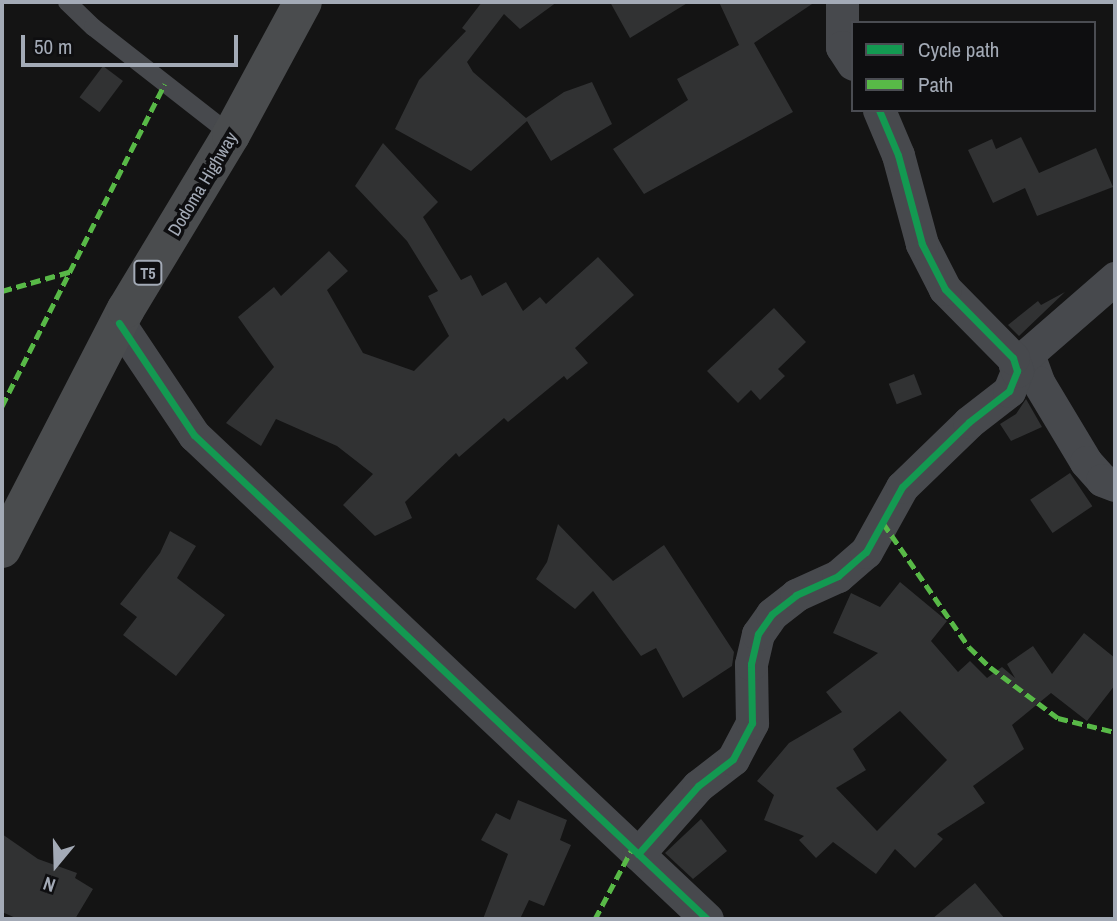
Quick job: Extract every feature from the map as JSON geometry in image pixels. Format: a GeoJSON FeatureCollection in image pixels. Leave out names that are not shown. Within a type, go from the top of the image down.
{"type":"FeatureCollection","features":[{"type":"Feature","properties":{"kind":"highway","name":"Dodoma Highway"},"geometry":{"type":"LineString","coordinates":[[2,549],[119,323],[231,135],[303,2]]}},
{"type":"Feature","properties":{"kind":"street"},"geometry":{"type":"LineString","coordinates":[[842,2],[842,47],[851,61]]}},
{"type":"Feature","properties":{"kind":"street"},"geometry":{"type":"LineString","coordinates":[[879,112],[898,155],[922,244],[945,289],[1013,358],[1021,360],[1038,382],[1086,462],[1102,481],[1115,485]]}},
{"type":"Feature","properties":{"kind":"street"},"geometry":{"type":"LineString","coordinates":[[638,854],[698,786],[733,759],[752,723],[751,664],[758,634],[772,614],[796,594],[838,576],[866,552],[902,487],[969,422],[1009,391],[1021,360],[1115,278]]}},
{"type":"Feature","properties":{"kind":"street"},"geometry":{"type":"LineString","coordinates":[[119,323],[194,435],[708,919]]}},
{"type":"Feature","properties":{"kind":"lane"},"geometry":{"type":"LineString","coordinates":[[67,2],[93,27],[231,135]]}},
{"type":"Feature","properties":{"kind":"building"},"geometry":{"type":"Polygon","coordinates":[[[482,2],[557,2],[520,29],[504,14],[467,62],[473,72],[526,118],[564,92],[592,82],[612,124],[551,161],[527,121],[471,171],[395,129],[419,80],[466,31],[462,28],[482,2]]]}},
{"type":"Feature","properties":{"kind":"building"},"geometry":{"type":"Polygon","coordinates":[[[610,2],[689,2],[630,38],[610,2]]]}},
{"type":"Feature","properties":{"kind":"building"},"geometry":{"type":"Polygon","coordinates":[[[719,2],[815,2],[754,43],[793,112],[644,194],[613,149],[688,100],[677,79],[739,45],[719,2]]]}},
{"type":"Feature","properties":{"kind":"building"},"geometry":{"type":"Polygon","coordinates":[[[103,66],[123,81],[99,112],[80,97],[103,66]]]}},
{"type":"Feature","properties":{"kind":"building"},"geometry":{"type":"Polygon","coordinates":[[[1021,137],[1039,173],[1096,148],[1113,187],[1037,216],[1025,188],[993,203],[968,150],[992,139],[996,149],[1021,137]]]}},
{"type":"Feature","properties":{"kind":"building"},"geometry":{"type":"Polygon","coordinates":[[[383,143],[438,202],[423,217],[461,280],[471,275],[482,296],[506,282],[523,311],[540,297],[546,304],[598,257],[634,295],[575,348],[588,363],[567,380],[564,376],[508,422],[504,418],[459,457],[456,453],[405,502],[412,518],[375,536],[343,505],[373,474],[337,446],[276,419],[261,446],[226,423],[274,367],[238,317],[274,287],[281,296],[329,251],[348,271],[327,290],[363,353],[414,371],[449,336],[428,296],[438,291],[407,241],[355,186],[383,143]]]}},
{"type":"Feature","properties":{"kind":"building"},"geometry":{"type":"Polygon","coordinates":[[[1065,292],[1019,336],[1008,325],[1038,301],[1041,305],[1065,292]]]}},
{"type":"Feature","properties":{"kind":"building"},"geometry":{"type":"Polygon","coordinates":[[[774,308],[806,342],[778,369],[785,376],[760,400],[751,390],[738,403],[707,371],[774,308]]]}},
{"type":"Feature","properties":{"kind":"building"},"geometry":{"type":"Polygon","coordinates":[[[914,374],[922,395],[897,404],[889,384],[914,374]]]}},
{"type":"Feature","properties":{"kind":"building"},"geometry":{"type":"Polygon","coordinates":[[[1026,399],[1042,427],[1011,441],[1000,424],[1016,414],[1026,399]]]}},
{"type":"Feature","properties":{"kind":"building"},"geometry":{"type":"Polygon","coordinates":[[[1070,473],[1092,506],[1053,533],[1030,500],[1070,473]]]}},
{"type":"Feature","properties":{"kind":"building"},"geometry":{"type":"Polygon","coordinates":[[[558,524],[613,581],[664,545],[734,652],[732,666],[683,698],[656,648],[641,656],[593,591],[575,609],[536,579],[547,562],[558,524]]]}},
{"type":"Feature","properties":{"kind":"building"},"geometry":{"type":"Polygon","coordinates":[[[170,531],[196,546],[177,578],[225,615],[176,676],[123,635],[137,617],[120,604],[160,553],[170,531]]]}},
{"type":"Feature","properties":{"kind":"building"},"geometry":{"type":"Polygon","coordinates":[[[900,582],[947,621],[931,641],[958,672],[970,661],[987,678],[1002,667],[1015,678],[1007,664],[1033,646],[1052,674],[1084,633],[1115,658],[1115,685],[1087,721],[1051,693],[1012,725],[1024,749],[973,786],[985,803],[937,834],[943,839],[915,868],[895,849],[876,874],[833,842],[816,858],[799,840],[804,836],[764,820],[774,795],[757,781],[789,743],[842,712],[826,692],[878,653],[833,633],[851,593],[880,607],[900,582]],[[900,711],[853,749],[866,770],[836,788],[877,831],[947,760],[900,711]]]}},
{"type":"Feature","properties":{"kind":"building"},"geometry":{"type":"Polygon","coordinates":[[[518,800],[567,820],[560,840],[571,845],[544,906],[529,900],[520,919],[483,919],[508,854],[481,840],[496,813],[510,820],[518,800]]]}},
{"type":"Feature","properties":{"kind":"building"},"geometry":{"type":"Polygon","coordinates":[[[701,819],[727,851],[693,879],[665,853],[701,819]]]}},
{"type":"Feature","properties":{"kind":"building"},"geometry":{"type":"Polygon","coordinates":[[[2,834],[38,859],[77,873],[75,878],[93,889],[75,919],[18,919],[2,912],[2,834]]]}},
{"type":"Feature","properties":{"kind":"building"},"geometry":{"type":"Polygon","coordinates":[[[975,883],[1005,919],[932,919],[975,883]]]}},
{"type":"Feature","properties":{"kind":"marked path"},"geometry":{"type":"LineString","coordinates":[[2,406],[165,84]]}},
{"type":"Feature","properties":{"kind":"marked path"},"geometry":{"type":"LineString","coordinates":[[2,291],[72,271]]}},
{"type":"Feature","properties":{"kind":"marked path"},"geometry":{"type":"LineString","coordinates":[[883,523],[969,647],[990,667],[1058,718],[1115,732]]}},
{"type":"Feature","properties":{"kind":"marked path"},"geometry":{"type":"LineString","coordinates":[[595,919],[632,849]]}},
{"type":"Feature","properties":{"kind":"cycle path"},"geometry":{"type":"LineString","coordinates":[[638,854],[698,786],[733,759],[752,723],[751,664],[758,634],[772,614],[796,595],[838,576],[866,552],[902,487],[969,422],[1009,391],[1017,371],[1013,358],[945,289],[922,244],[898,155],[880,112]]}},
{"type":"Feature","properties":{"kind":"cycle path"},"geometry":{"type":"LineString","coordinates":[[119,323],[194,435],[707,919]]}}]}
